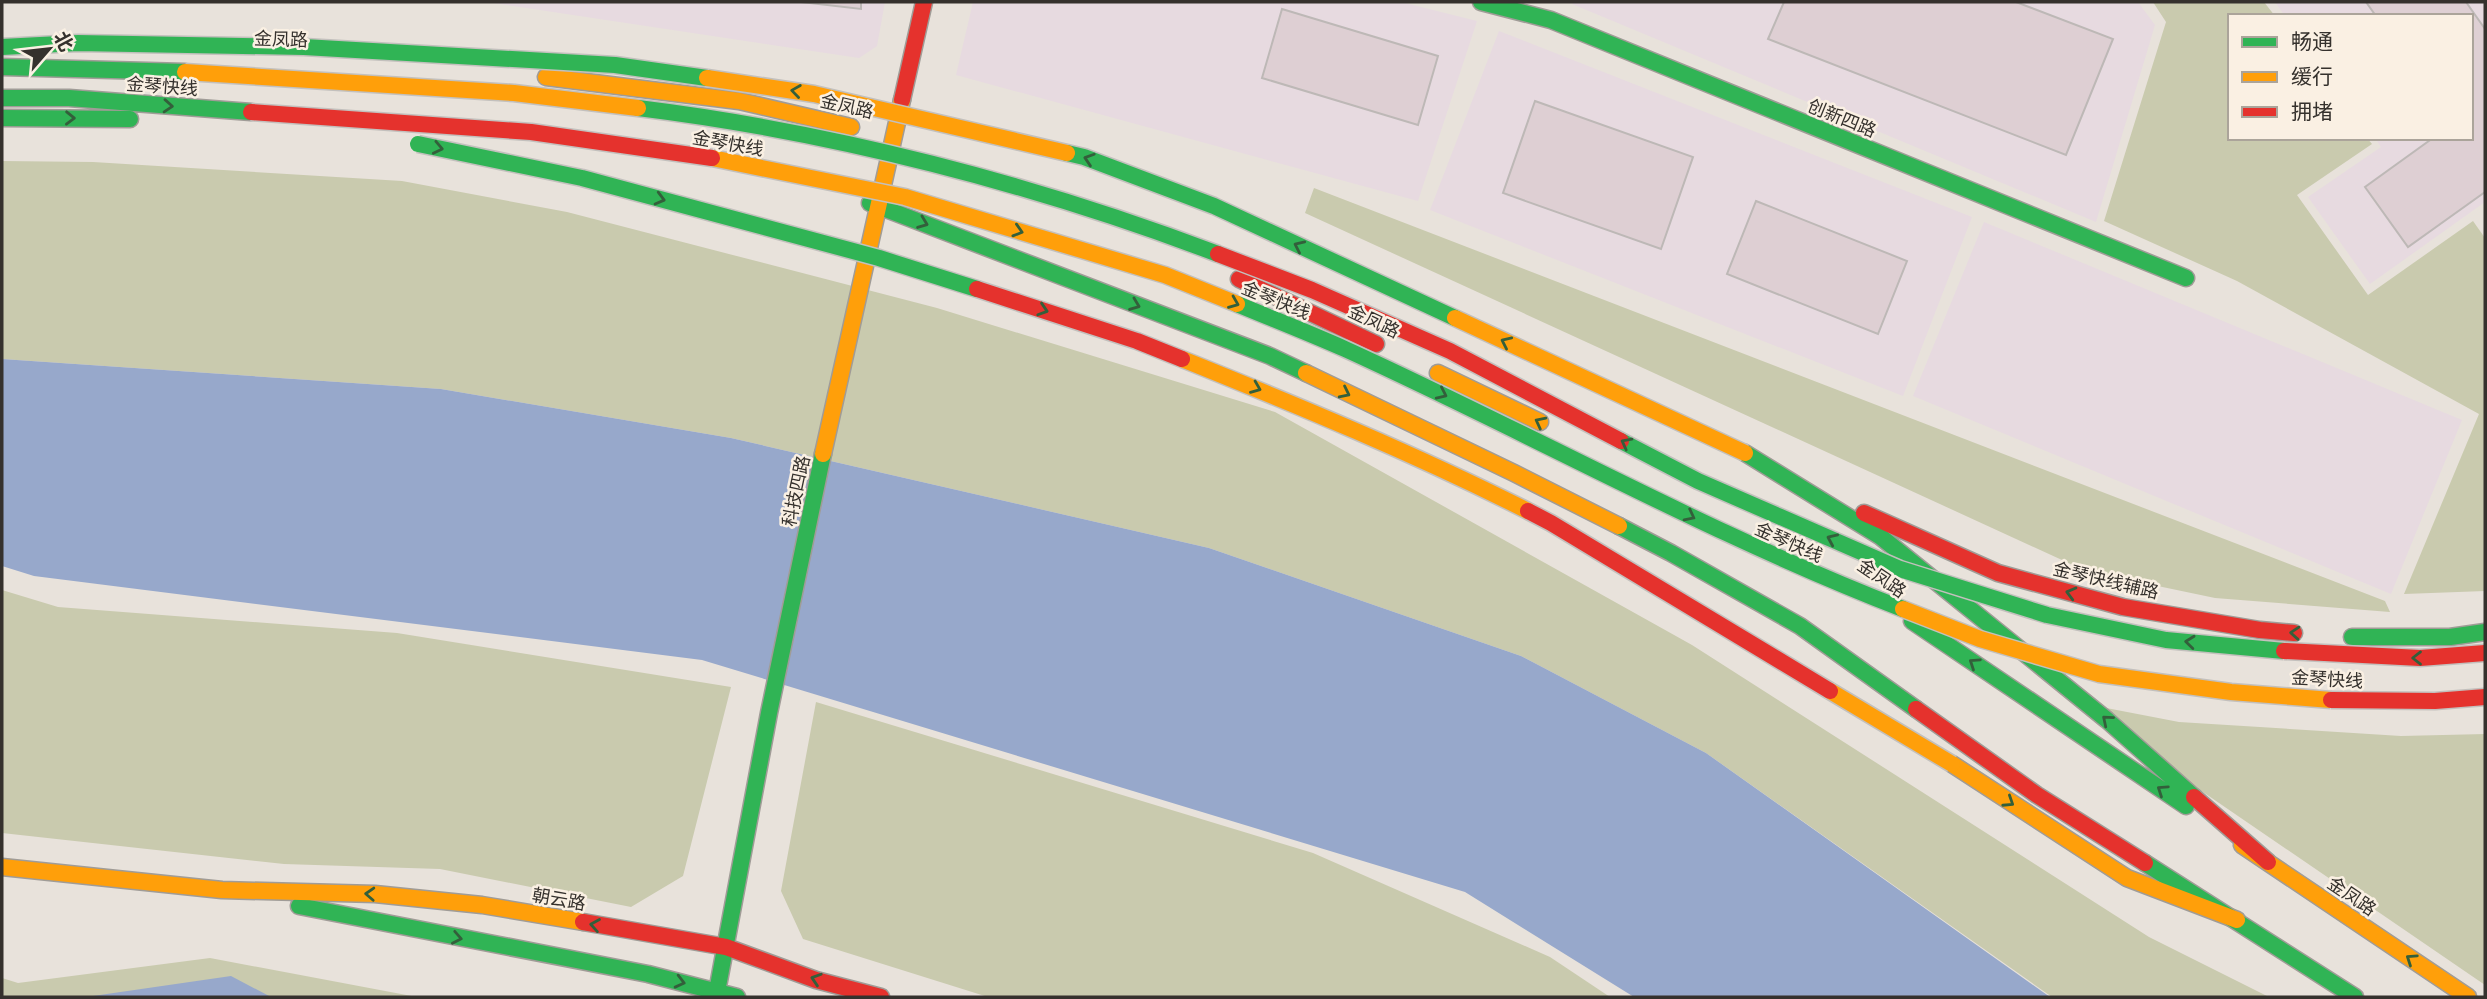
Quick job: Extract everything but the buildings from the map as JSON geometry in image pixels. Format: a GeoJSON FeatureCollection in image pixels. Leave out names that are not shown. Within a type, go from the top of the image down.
{"type":"FeatureCollection","features":[{"type":"Feature","properties":{"kind":"main road","name":"科技四路"},"geometry":{"type":"LineString","coordinates":[[714,995],[726,947],[769,713],[830,419],[923,2]]}},
{"type":"Feature","properties":{"kind":"main road","name":"创新四路"},"geometry":{"type":"LineString","coordinates":[[1481,2],[1551,20],[2186,278]]}},
{"type":"Feature","properties":{"kind":"main road"},"geometry":{"type":"LineString","coordinates":[[1551,20],[1557,2]]}},
{"type":"Feature","properties":{"kind":"main road"},"geometry":{"type":"LineString","coordinates":[[2,47],[78,43],[304,47],[615,65],[814,94],[1084,157],[1130,173],[1214,206],[1745,453],[1881,537],[2116,728],[2268,862]]}},
{"type":"Feature","properties":{"kind":"main road","name":"金凤路"},"geometry":{"type":"LineString","coordinates":[[2,53],[208,55],[457,66],[739,101],[893,137],[1019,175],[1393,351]]}},
{"type":"Feature","properties":{"kind":"main road","name":"金琴快线"},"geometry":{"type":"LineString","coordinates":[[2,67],[185,72],[514,93],[645,109],[820,138],[906,157],[1057,199],[1188,243],[1312,290],[1450,351],[1698,481],[1900,569],[1927,578],[2047,615],[2166,640],[2287,651],[2420,658],[2485,653]]}},
{"type":"Feature","properties":{"kind":"main road","name":"金琴快线"},"geometry":{"type":"LineString","coordinates":[[2,98],[69,98],[531,132],[712,159],[905,197],[1165,275],[1343,348],[1719,531],[1827,580],[1980,639],[2099,674],[2231,692],[2325,700],[2435,701],[2485,697]]}},
{"type":"Feature","properties":{"kind":"main road"},"geometry":{"type":"LineString","coordinates":[[251,112],[582,178],[879,258],[1137,341],[1300,405],[1456,475],[1551,523],[1952,764],[2127,878],[2237,920]]}},
{"type":"Feature","properties":{"kind":"main road"},"geometry":{"type":"LineString","coordinates":[[2,118],[206,120],[454,131],[737,166],[878,205],[1270,356],[1514,473],[1671,553],[1800,625],[2037,795],[2354,997]]}},
{"type":"Feature","properties":{"kind":"main road"},"geometry":{"type":"LineString","coordinates":[[1418,363],[1555,429]]}},
{"type":"Feature","properties":{"kind":"main road","name":"金琴快线辅路"},"geometry":{"type":"LineString","coordinates":[[1745,453],[1844,504],[1998,573],[2123,607],[2260,630],[2312,634]]}},
{"type":"Feature","properties":{"kind":"main road","name":"金凤路"},"geometry":{"type":"LineString","coordinates":[[1716,510],[1841,573],[2468,997]]}},
{"type":"Feature","properties":{"kind":"main road"},"geometry":{"type":"LineString","coordinates":[[2338,636],[2449,636],[2485,632]]}},
{"type":"Feature","properties":{"kind":"main road","name":"朝云路"},"geometry":{"type":"LineString","coordinates":[[2,867],[222,890],[375,894],[482,905],[726,947],[816,980],[881,997]]}},
{"type":"Feature","properties":{"kind":"main road","name":"朝云路"},"geometry":{"type":"LineString","coordinates":[[222,890],[372,922],[648,974],[714,995],[739,997]]}},
{"type":"Feature","properties":{"kind":"shaded area"},"geometry":{"type":"Polygon","coordinates":[[[487,2],[885,2],[877,46],[859,58],[487,2]]]}},
{"type":"Feature","properties":{"kind":"shaded area"},"geometry":{"type":"Polygon","coordinates":[[[973,2],[1401,2],[1477,21],[1418,201],[956,75],[973,2]]]}},
{"type":"Feature","properties":{"kind":"shaded area"},"geometry":{"type":"Polygon","coordinates":[[[2138,2],[2155,25],[2096,222],[1572,4],[2138,2]]]}},
{"type":"Feature","properties":{"kind":"shaded area"},"geometry":{"type":"Polygon","coordinates":[[[2275,2],[2485,2],[2485,202],[2370,284],[2308,197],[2381,147],[2376,140],[2473,140],[2473,14],[2284,14],[2275,2]]]}},
{"type":"Feature","properties":{"kind":"shaded area"},"geometry":{"type":"Polygon","coordinates":[[[1499,31],[1972,217],[1903,396],[1430,210],[1499,31]]]}},
{"type":"Feature","properties":{"kind":"shaded area"},"geometry":{"type":"Polygon","coordinates":[[[1984,222],[2462,420],[2391,594],[1913,396],[1984,222]]]}},
{"type":"Feature","properties":{"kind":"green space"},"geometry":{"type":"Polygon","coordinates":[[[2153,2],[2264,2],[2273,14],[2228,14],[2228,140],[2369,140],[2372,144],[2297,195],[2368,295],[2473,221],[2485,238],[2485,591],[2404,594],[2479,414],[2237,281],[2104,221],[2166,22],[2153,2]]]}},
{"type":"Feature","properties":{"kind":"green space"},"geometry":{"type":"Polygon","coordinates":[[[2,161],[93,162],[402,181],[567,212],[937,308],[1275,412],[1692,645],[2149,937],[2269,997],[2052,997],[1706,753],[1521,656],[1209,548],[731,438],[441,389],[2,359],[2,161]]]}},
{"type":"Feature","properties":{"kind":"green space"},"geometry":{"type":"Polygon","coordinates":[[[1314,188],[2385,601],[2390,612],[2215,598],[2086,571],[1305,213],[1314,188]]]}},
{"type":"Feature","properties":{"kind":"green space"},"geometry":{"type":"Polygon","coordinates":[[[2,590],[58,607],[397,633],[731,687],[683,876],[631,907],[440,869],[284,864],[2,833],[2,590]]]}},
{"type":"Feature","properties":{"kind":"green space"},"geometry":{"type":"Polygon","coordinates":[[[2070,701],[2179,722],[2401,736],[2485,734],[2485,985],[2070,701]]]}},
{"type":"Feature","properties":{"kind":"green space"},"geometry":{"type":"Polygon","coordinates":[[[816,702],[1313,853],[1550,957],[1610,997],[988,997],[803,939],[781,891],[816,702]]]}},
{"type":"Feature","properties":{"kind":"green space"},"geometry":{"type":"Polygon","coordinates":[[[210,958],[417,997],[2,997],[2,978],[18,983],[210,958]]]}},
{"type":"Feature","properties":{"kind":"water"},"geometry":{"type":"Polygon","coordinates":[[[2,359],[441,389],[731,438],[1209,548],[1521,656],[1706,753],[2050,997],[1634,997],[1465,892],[702,660],[34,576],[2,566],[2,359]]]}},
{"type":"Feature","properties":{"kind":"water"},"geometry":{"type":"Polygon","coordinates":[[[231,976],[271,997],[86,997],[231,976]]]}},
{"type":"Feature","properties":{"kind":"traffic: fast"},"geometry":{"type":"LineString","coordinates":[[1481,2],[1551,20],[2186,278]]}},
{"type":"Feature","properties":{"kind":"traffic: fast"},"geometry":{"type":"LineString","coordinates":[[2,47],[78,43],[304,47],[615,65],[707,78]]}},
{"type":"Feature","properties":{"kind":"traffic: fast"},"geometry":{"type":"LineString","coordinates":[[2,67],[185,72]]}},
{"type":"Feature","properties":{"kind":"traffic: fast"},"geometry":{"type":"LineString","coordinates":[[2,98],[69,98],[251,112]]}},
{"type":"Feature","properties":{"kind":"traffic: fast"},"geometry":{"type":"LineString","coordinates":[[638,108],[785,131],[932,164],[1077,205],[1218,254]]}},
{"type":"Feature","properties":{"kind":"traffic: fast"},"geometry":{"type":"LineString","coordinates":[[2,118],[130,119]]}},
{"type":"Feature","properties":{"kind":"traffic: fast"},"geometry":{"type":"LineString","coordinates":[[418,144],[582,178],[879,258],[977,289]]}},
{"type":"Feature","properties":{"kind":"traffic: fast"},"geometry":{"type":"LineString","coordinates":[[1067,153],[1214,206],[1455,318]]}},
{"type":"Feature","properties":{"kind":"traffic: fast"},"geometry":{"type":"LineString","coordinates":[[870,203],[1270,356],[1306,373]]}},
{"type":"Feature","properties":{"kind":"traffic: fast"},"geometry":{"type":"LineString","coordinates":[[1237,304],[1332,343],[1691,517],[1903,609]]}},
{"type":"Feature","properties":{"kind":"traffic: fast"},"geometry":{"type":"LineString","coordinates":[[1621,441],[1698,481],[1900,569],[2047,615],[2166,640],[2284,651]]}},
{"type":"Feature","properties":{"kind":"traffic: fast"},"geometry":{"type":"LineString","coordinates":[[1745,453],[1881,537],[2107,720],[2194,797]]}},
{"type":"Feature","properties":{"kind":"traffic: fast"},"geometry":{"type":"LineString","coordinates":[[716,997],[769,713],[823,454]]}},
{"type":"Feature","properties":{"kind":"traffic: fast"},"geometry":{"type":"LineString","coordinates":[[1619,526],[1800,626],[1916,709]]}},
{"type":"Feature","properties":{"kind":"traffic: fast"},"geometry":{"type":"LineString","coordinates":[[1912,621],[2186,806]]}},
{"type":"Feature","properties":{"kind":"traffic: fast"},"geometry":{"type":"LineString","coordinates":[[2352,637],[2450,637],[2485,632]]}},
{"type":"Feature","properties":{"kind":"traffic: fast"},"geometry":{"type":"LineString","coordinates":[[2145,863],[2355,997]]}},
{"type":"Feature","properties":{"kind":"traffic: fast"},"geometry":{"type":"LineString","coordinates":[[299,906],[648,974],[737,997]]}},
{"type":"Feature","properties":{"kind":"traffic: slow"},"geometry":{"type":"LineString","coordinates":[[185,72],[514,93],[638,108]]}},
{"type":"Feature","properties":{"kind":"traffic: slow"},"geometry":{"type":"LineString","coordinates":[[546,77],[739,101],[851,127]]}},
{"type":"Feature","properties":{"kind":"traffic: slow"},"geometry":{"type":"LineString","coordinates":[[707,78],[814,94],[1067,153]]}},
{"type":"Feature","properties":{"kind":"traffic: slow"},"geometry":{"type":"LineString","coordinates":[[823,454],[902,100]]}},
{"type":"Feature","properties":{"kind":"traffic: slow"},"geometry":{"type":"LineString","coordinates":[[712,158],[905,197],[1165,275],[1237,304]]}},
{"type":"Feature","properties":{"kind":"traffic: slow"},"geometry":{"type":"LineString","coordinates":[[1455,318],[1745,453]]}},
{"type":"Feature","properties":{"kind":"traffic: slow"},"geometry":{"type":"LineString","coordinates":[[1182,359],[1356,431],[1528,511]]}},
{"type":"Feature","properties":{"kind":"traffic: slow"},"geometry":{"type":"LineString","coordinates":[[1306,373],[1619,526]]}},
{"type":"Feature","properties":{"kind":"traffic: slow"},"geometry":{"type":"LineString","coordinates":[[1438,373],[1540,422]]}},
{"type":"Feature","properties":{"kind":"traffic: slow"},"geometry":{"type":"LineString","coordinates":[[1903,609],[1980,639],[2099,674],[2231,692],[2331,700]]}},
{"type":"Feature","properties":{"kind":"traffic: slow"},"geometry":{"type":"LineString","coordinates":[[1830,691],[1952,764]]}},
{"type":"Feature","properties":{"kind":"traffic: slow"},"geometry":{"type":"LineString","coordinates":[[1952,764],[2127,878],[2237,920]]}},
{"type":"Feature","properties":{"kind":"traffic: slow"},"geometry":{"type":"LineString","coordinates":[[2242,845],[2468,997]]}},
{"type":"Feature","properties":{"kind":"traffic: slow"},"geometry":{"type":"LineString","coordinates":[[2,867],[222,890],[375,894],[482,905],[583,922]]}},
{"type":"Feature","properties":{"kind":"traffic: jam"},"geometry":{"type":"LineString","coordinates":[[902,100],[924,2]]}},
{"type":"Feature","properties":{"kind":"traffic: jam"},"geometry":{"type":"LineString","coordinates":[[251,112],[531,132],[712,158]]}},
{"type":"Feature","properties":{"kind":"traffic: jam"},"geometry":{"type":"LineString","coordinates":[[1218,254],[1312,290],[1450,351],[1621,441]]}},
{"type":"Feature","properties":{"kind":"traffic: jam"},"geometry":{"type":"LineString","coordinates":[[1239,279],[1376,344]]}},
{"type":"Feature","properties":{"kind":"traffic: jam"},"geometry":{"type":"LineString","coordinates":[[977,289],[1137,341],[1182,359]]}},
{"type":"Feature","properties":{"kind":"traffic: jam"},"geometry":{"type":"LineString","coordinates":[[1528,511],[1830,691]]}},
{"type":"Feature","properties":{"kind":"traffic: jam"},"geometry":{"type":"LineString","coordinates":[[1864,513],[1998,573],[2123,607],[2260,630],[2294,633]]}},
{"type":"Feature","properties":{"kind":"traffic: jam"},"geometry":{"type":"LineString","coordinates":[[2284,651],[2420,658],[2485,653]]}},
{"type":"Feature","properties":{"kind":"traffic: jam"},"geometry":{"type":"LineString","coordinates":[[2331,700],[2435,701],[2485,697]]}},
{"type":"Feature","properties":{"kind":"traffic: jam"},"geometry":{"type":"LineString","coordinates":[[1916,709],[2037,795],[2145,863]]}},
{"type":"Feature","properties":{"kind":"traffic: jam"},"geometry":{"type":"LineString","coordinates":[[2194,797],[2268,862]]}},
{"type":"Feature","properties":{"kind":"traffic: jam"},"geometry":{"type":"LineString","coordinates":[[583,922],[726,947],[816,980],[881,997]]}}]}
